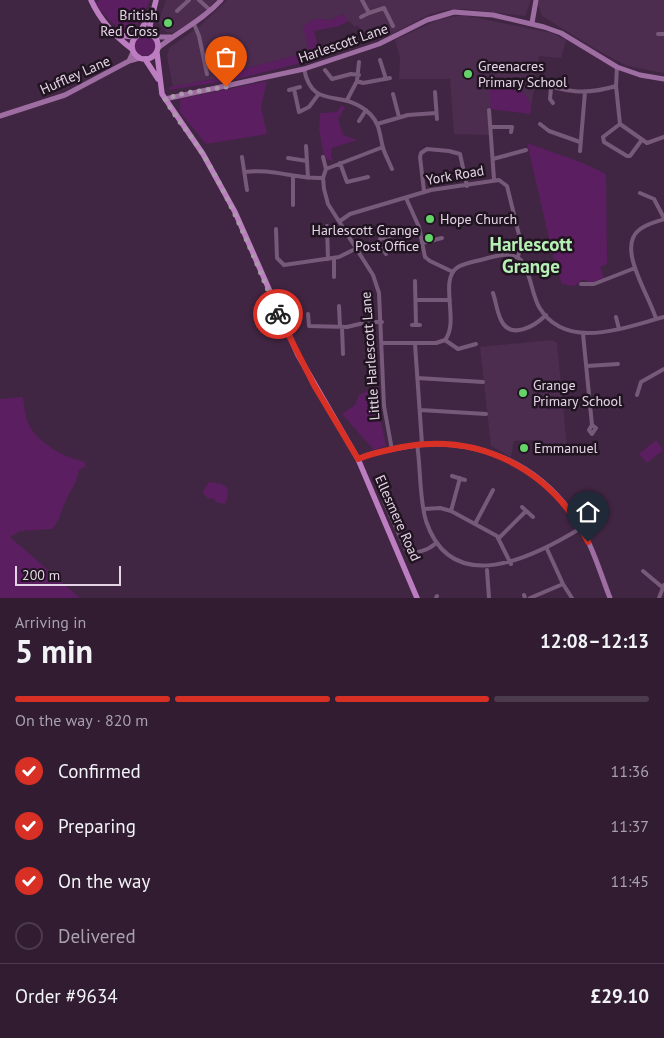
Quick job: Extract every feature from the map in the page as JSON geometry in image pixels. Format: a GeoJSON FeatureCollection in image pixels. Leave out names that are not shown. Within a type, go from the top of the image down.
{"type":"FeatureCollection","features":[{"type":"Feature","properties":{"kind":"main road"},"geometry":{"type":"LineString","coordinates":[[92,0],[104,21],[116,35],[143,59],[158,50],[153,35],[153,10]]}},
{"type":"Feature","properties":{"kind":"main road"},"geometry":{"type":"LineString","coordinates":[[133,50],[137,36],[153,10],[156,0]]}},
{"type":"Feature","properties":{"kind":"main road"},"geometry":{"type":"LineString","coordinates":[[116,35],[137,36],[144,33],[153,35]]}},
{"type":"Feature","properties":{"kind":"main road","name":"Ellesmere Road"},"geometry":{"type":"LineString","coordinates":[[158,50],[158,79]]}},
{"type":"Feature","properties":{"kind":"main road","name":"Ellesmere Road"},"geometry":{"type":"LineString","coordinates":[[143,59],[158,79],[165,99],[203,154],[235,212],[298,356],[358,459],[417,598]]}},
{"type":"Feature","properties":{"kind":"street"},"geometry":{"type":"LineString","coordinates":[[177,11],[189,0]]}},
{"type":"Feature","properties":{"kind":"street"},"geometry":{"type":"LineString","coordinates":[[199,0],[210,10]]}},
{"type":"Feature","properties":{"kind":"street"},"geometry":{"type":"LineString","coordinates":[[158,50],[172,36],[194,24],[221,0]]}},
{"type":"Feature","properties":{"kind":"street"},"geometry":{"type":"LineString","coordinates":[[362,0],[369,13]]}},
{"type":"Feature","properties":{"kind":"street"},"geometry":{"type":"LineString","coordinates":[[532,24],[536,0]]}},
{"type":"Feature","properties":{"kind":"street"},"geometry":{"type":"LineString","coordinates":[[361,18],[380,8],[387,11],[394,26]]}},
{"type":"Feature","properties":{"kind":"street","name":"Harlescott Lane"},"geometry":{"type":"LineString","coordinates":[[165,99],[304,69],[379,44],[427,20],[454,12],[466,11],[532,24],[561,33],[617,67],[640,75],[664,79]]}},
{"type":"Feature","properties":{"kind":"street"},"geometry":{"type":"LineString","coordinates":[[194,24],[199,36],[207,74]]}},
{"type":"Feature","properties":{"kind":"street"},"geometry":{"type":"LineString","coordinates":[[658,34],[664,34]]}},
{"type":"Feature","properties":{"kind":"street"},"geometry":{"type":"LineString","coordinates":[[153,35],[172,36]]}},
{"type":"Feature","properties":{"kind":"street","name":"Huffley Lane"},"geometry":{"type":"LineString","coordinates":[[129,61],[133,50]]}},
{"type":"Feature","properties":{"kind":"street","name":"Huffley Lane"},"geometry":{"type":"LineString","coordinates":[[0,116],[65,95],[129,61],[143,59]]}},
{"type":"Feature","properties":{"kind":"street"},"geometry":{"type":"LineString","coordinates":[[357,81],[388,79],[380,60]]}},
{"type":"Feature","properties":{"kind":"street"},"geometry":{"type":"LineString","coordinates":[[348,100],[359,75],[359,62]]}},
{"type":"Feature","properties":{"kind":"street"},"geometry":{"type":"LineString","coordinates":[[617,67],[616,86],[620,124],[646,143],[664,137]]}},
{"type":"Feature","properties":{"kind":"street"},"geometry":{"type":"LineString","coordinates":[[304,69],[309,87],[318,95],[348,100],[366,110],[377,124],[390,167]]}},
{"type":"Feature","properties":{"kind":"street"},"geometry":{"type":"LineString","coordinates":[[325,70],[332,80],[351,74],[359,75]]}},
{"type":"Feature","properties":{"kind":"street"},"geometry":{"type":"LineString","coordinates":[[536,80],[551,88],[594,93],[616,86]]}},
{"type":"Feature","properties":{"kind":"street"},"geometry":{"type":"LineString","coordinates":[[300,88],[292,90],[299,112],[309,107],[318,95]]}},
{"type":"Feature","properties":{"kind":"street"},"geometry":{"type":"LineString","coordinates":[[550,101],[551,88]]}},
{"type":"Feature","properties":{"kind":"street"},"geometry":{"type":"LineString","coordinates":[[435,92],[437,119]]}},
{"type":"Feature","properties":{"kind":"street"},"geometry":{"type":"LineString","coordinates":[[580,151],[585,92]]}},
{"type":"Feature","properties":{"kind":"street"},"geometry":{"type":"LineString","coordinates":[[393,94],[399,117]]}},
{"type":"Feature","properties":{"kind":"street"},"geometry":{"type":"LineString","coordinates":[[359,120],[366,110]]}},
{"type":"Feature","properties":{"kind":"street"},"geometry":{"type":"LineString","coordinates":[[490,110],[494,180]]}},
{"type":"Feature","properties":{"kind":"street"},"geometry":{"type":"LineString","coordinates":[[377,124],[399,117],[436,114]]}},
{"type":"Feature","properties":{"kind":"street"},"geometry":{"type":"LineString","coordinates":[[540,124],[548,131],[580,142]]}},
{"type":"Feature","properties":{"kind":"street"},"geometry":{"type":"LineString","coordinates":[[620,124],[603,137],[604,142],[630,156],[641,141]]}},
{"type":"Feature","properties":{"kind":"street"},"geometry":{"type":"LineString","coordinates":[[490,127],[512,125],[511,132]]}},
{"type":"Feature","properties":{"kind":"street"},"geometry":{"type":"LineString","coordinates":[[306,146],[308,178]]}},
{"type":"Feature","properties":{"kind":"street"},"geometry":{"type":"LineString","coordinates":[[323,156],[326,169],[383,147]]}},
{"type":"Feature","properties":{"kind":"street"},"geometry":{"type":"LineString","coordinates":[[424,192],[420,157],[421,153],[427,149],[460,154],[467,186]]}},
{"type":"Feature","properties":{"kind":"street"},"geometry":{"type":"LineString","coordinates":[[493,159],[526,150]]}},
{"type":"Feature","properties":{"kind":"street"},"geometry":{"type":"LineString","coordinates":[[242,157],[248,190]]}},
{"type":"Feature","properties":{"kind":"street"},"geometry":{"type":"LineString","coordinates":[[288,158],[307,160]]}},
{"type":"Feature","properties":{"kind":"street"},"geometry":{"type":"LineString","coordinates":[[340,163],[347,182],[365,176]]}},
{"type":"Feature","properties":{"kind":"street","name":"Little Harlescott Lane"},"geometry":{"type":"LineString","coordinates":[[326,169],[323,178],[328,204],[357,248],[377,285],[382,322],[384,406],[392,450]]}},
{"type":"Feature","properties":{"kind":"street"},"geometry":{"type":"LineString","coordinates":[[244,172],[270,171],[293,177],[323,178]]}},
{"type":"Feature","properties":{"kind":"street"},"geometry":{"type":"LineString","coordinates":[[293,177],[293,204]]}},
{"type":"Feature","properties":{"kind":"street","name":"York Road"},"geometry":{"type":"LineString","coordinates":[[340,221],[350,214],[424,192],[494,180],[503,181],[507,186],[521,243],[518,257],[524,264],[534,297],[546,315],[563,328],[583,334],[619,328],[664,317]]}},
{"type":"Feature","properties":{"kind":"street"},"geometry":{"type":"LineString","coordinates":[[640,193],[654,199],[664,218],[643,227],[632,238],[630,253],[656,319]]}},
{"type":"Feature","properties":{"kind":"street"},"geometry":{"type":"LineString","coordinates":[[406,198],[419,227],[425,256],[430,262],[453,272]]}},
{"type":"Feature","properties":{"kind":"street"},"geometry":{"type":"LineString","coordinates":[[327,226],[328,259]]}},
{"type":"Feature","properties":{"kind":"street"},"geometry":{"type":"LineString","coordinates":[[386,254],[379,242],[380,239],[419,227]]}},
{"type":"Feature","properties":{"kind":"street"},"geometry":{"type":"LineString","coordinates":[[276,229],[279,262],[284,265],[312,259],[334,258],[346,255],[357,248]]}},
{"type":"Feature","properties":{"kind":"street"},"geometry":{"type":"LineString","coordinates":[[422,243],[442,238]]}},
{"type":"Feature","properties":{"kind":"street"},"geometry":{"type":"LineString","coordinates":[[277,247],[283,247]]}},
{"type":"Feature","properties":{"kind":"street"},"geometry":{"type":"LineString","coordinates":[[382,344],[436,343],[445,340],[450,329],[450,278],[453,272],[461,266],[496,256],[508,254],[518,257]]}},
{"type":"Feature","properties":{"kind":"street"},"geometry":{"type":"LineString","coordinates":[[334,258],[334,277]]}},
{"type":"Feature","properties":{"kind":"street"},"geometry":{"type":"LineString","coordinates":[[584,282],[594,284],[635,268]]}},
{"type":"Feature","properties":{"kind":"street"},"geometry":{"type":"LineString","coordinates":[[414,281],[414,293],[417,300],[416,325]]}},
{"type":"Feature","properties":{"kind":"street"},"geometry":{"type":"LineString","coordinates":[[493,293],[502,322],[510,328],[519,330],[531,327],[546,315]]}},
{"type":"Feature","properties":{"kind":"street"},"geometry":{"type":"LineString","coordinates":[[417,300],[450,300]]}},
{"type":"Feature","properties":{"kind":"street"},"geometry":{"type":"LineString","coordinates":[[339,306],[343,354]]}},
{"type":"Feature","properties":{"kind":"street"},"geometry":{"type":"LineString","coordinates":[[308,314],[309,326],[341,328],[382,322]]}},
{"type":"Feature","properties":{"kind":"street"},"geometry":{"type":"LineString","coordinates":[[616,317],[619,328]]}},
{"type":"Feature","properties":{"kind":"street"},"geometry":{"type":"LineString","coordinates":[[583,334],[592,425]]}},
{"type":"Feature","properties":{"kind":"street"},"geometry":{"type":"LineString","coordinates":[[445,340],[458,349],[476,344]]}},
{"type":"Feature","properties":{"kind":"street"},"geometry":{"type":"LineString","coordinates":[[414,344],[420,410],[419,444],[424,509],[435,544],[457,564],[487,570],[511,564],[547,549],[581,528]]}},
{"type":"Feature","properties":{"kind":"street"},"geometry":{"type":"LineString","coordinates":[[587,366],[618,364]]}},
{"type":"Feature","properties":{"kind":"street"},"geometry":{"type":"LineString","coordinates":[[636,395],[641,382],[664,369]]}},
{"type":"Feature","properties":{"kind":"street"},"geometry":{"type":"LineString","coordinates":[[416,378],[478,379],[483,382]]}},
{"type":"Feature","properties":{"kind":"street"},"geometry":{"type":"LineString","coordinates":[[590,404],[599,403]]}},
{"type":"Feature","properties":{"kind":"street"},"geometry":{"type":"LineString","coordinates":[[420,410],[486,414]]}},
{"type":"Feature","properties":{"kind":"street"},"geometry":{"type":"LineString","coordinates":[[481,414],[481,419]]}},
{"type":"Feature","properties":{"kind":"street"},"geometry":{"type":"LineString","coordinates":[[358,459],[419,444],[465,445],[511,461],[548,487],[570,510],[581,528],[610,598]]}},
{"type":"Feature","properties":{"kind":"street"},"geometry":{"type":"LineString","coordinates":[[451,511],[463,479],[452,476]]}},
{"type":"Feature","properties":{"kind":"street"},"geometry":{"type":"LineString","coordinates":[[475,524],[493,490]]}},
{"type":"Feature","properties":{"kind":"street"},"geometry":{"type":"LineString","coordinates":[[387,502],[404,547],[408,552],[422,551],[435,544]]}},
{"type":"Feature","properties":{"kind":"street"},"geometry":{"type":"LineString","coordinates":[[522,507],[533,517]]}},
{"type":"Feature","properties":{"kind":"street"},"geometry":{"type":"LineString","coordinates":[[424,509],[440,508],[451,511],[499,538],[511,564]]}},
{"type":"Feature","properties":{"kind":"street"},"geometry":{"type":"LineString","coordinates":[[499,538],[526,511]]}},
{"type":"Feature","properties":{"kind":"street"},"geometry":{"type":"LineString","coordinates":[[547,549],[563,584],[572,598]]}},
{"type":"Feature","properties":{"kind":"street"},"geometry":{"type":"LineString","coordinates":[[487,570],[489,598]]}},
{"type":"Feature","properties":{"kind":"street"},"geometry":{"type":"LineString","coordinates":[[644,571],[663,586],[659,598]]}},
{"type":"Feature","properties":{"kind":"street"},"geometry":{"type":"LineString","coordinates":[[530,598],[563,584]]}},
{"type":"Feature","properties":{"kind":"shaded area"},"geometry":{"type":"Polygon","coordinates":[[[99,0],[150,0],[140,22],[124,33],[108,19],[95,3],[99,0]]]}},
{"type":"Feature","properties":{"kind":"shaded area"},"geometry":{"type":"Polygon","coordinates":[[[166,0],[216,0],[196,19],[173,33],[166,32],[158,23],[166,0]]]}},
{"type":"Feature","properties":{"kind":"shaded area"},"geometry":{"type":"Polygon","coordinates":[[[227,0],[531,0],[525,16],[466,9],[445,10],[428,15],[390,35],[367,42],[360,28],[357,25],[355,27],[342,14],[331,20],[315,19],[310,52],[243,69],[219,78],[173,87],[167,56],[169,48],[201,25],[227,0]]]}},
{"type":"Feature","properties":{"kind":"shaded area"},"geometry":{"type":"Polygon","coordinates":[[[539,0],[664,0],[664,73],[627,66],[597,50],[542,16],[538,5],[539,0]]]}},
{"type":"Feature","properties":{"kind":"shaded area"},"geometry":{"type":"Polygon","coordinates":[[[342,14],[349,21],[339,26],[314,31],[321,58],[237,79],[169,90],[169,87],[219,78],[243,69],[309,52],[303,26],[315,19],[331,20],[342,14]]]}},
{"type":"Feature","properties":{"kind":"shaded area","name":"Greenacres Primary School"},"geometry":{"type":"Polygon","coordinates":[[[463,15],[552,33],[566,40],[561,58],[539,56],[530,114],[488,108],[489,135],[454,134],[450,79],[399,79],[400,58],[395,40],[440,19],[463,15]]]}},
{"type":"Feature","properties":{"kind":"shaded area"},"geometry":{"type":"Polygon","coordinates":[[[145,36],[152,39],[155,46],[152,53],[145,56],[138,53],[135,46],[138,39],[145,36]]]}},
{"type":"Feature","properties":{"kind":"shaded area"},"geometry":{"type":"Polygon","coordinates":[[[267,81],[261,107],[267,134],[206,144],[180,112],[180,99],[267,81]]]}},
{"type":"Feature","properties":{"kind":"shaded area"},"geometry":{"type":"Polygon","coordinates":[[[511,81],[517,83],[531,104],[530,114],[491,109],[489,83],[511,81]]]}},
{"type":"Feature","properties":{"kind":"shaded area"},"geometry":{"type":"Polygon","coordinates":[[[341,106],[345,107],[338,119],[343,135],[357,140],[332,148],[333,162],[324,157],[319,128],[320,113],[337,112],[341,106]]]}},
{"type":"Feature","properties":{"kind":"shaded area"},"geometry":{"type":"Polygon","coordinates":[[[527,143],[583,163],[606,174],[607,264],[600,267],[604,278],[590,283],[583,279],[575,286],[562,284],[554,260],[527,143]]]}},
{"type":"Feature","properties":{"kind":"shaded area","name":"Grange Primary School"},"geometry":{"type":"Polygon","coordinates":[[[552,340],[557,343],[567,447],[537,455],[533,440],[514,441],[511,457],[491,446],[480,347],[552,340]]]}},
{"type":"Feature","properties":{"kind":"shaded area"},"geometry":{"type":"Polygon","coordinates":[[[378,385],[379,412],[386,446],[374,450],[342,414],[355,405],[359,395],[378,385]]]}},
{"type":"Feature","properties":{"kind":"shaded area"},"geometry":{"type":"Polygon","coordinates":[[[23,397],[28,422],[38,438],[53,449],[69,457],[84,461],[86,466],[79,470],[59,519],[52,529],[20,531],[10,537],[80,598],[0,598],[0,399],[23,397]]]}},
{"type":"Feature","properties":{"kind":"shaded area"},"geometry":{"type":"Polygon","coordinates":[[[656,440],[663,450],[647,463],[639,454],[656,440]]]}},
{"type":"Feature","properties":{"kind":"shaded area"},"geometry":{"type":"Polygon","coordinates":[[[209,482],[221,484],[227,488],[228,495],[225,504],[216,502],[213,498],[209,499],[202,493],[209,482]]]}},
{"type":"Feature","properties":{"kind":"way so far"},"geometry":{"type":"LineString","coordinates":[[226,87],[185,93],[165,99],[219,181],[235,212],[278,314]]}},
{"type":"Feature","properties":{"kind":"place","name":"British Red Cross"},"geometry":{"type":"Point","coordinates":[168,23]}},
{"type":"Feature","properties":{"kind":"place","name":"Greenacres Primary School"},"geometry":{"type":"Point","coordinates":[468,74]}},
{"type":"Feature","properties":{"kind":"place","name":"Hope Church"},"geometry":{"type":"Point","coordinates":[430,219]}},
{"type":"Feature","properties":{"kind":"place","name":"Harlescott Grange Post Office"},"geometry":{"type":"Point","coordinates":[429,238]}},
{"type":"Feature","properties":{"kind":"place","name":"Grange Primary School"},"geometry":{"type":"Point","coordinates":[523,393]}},
{"type":"Feature","properties":{"kind":"place","name":"Emmanuel"},"geometry":{"type":"Point","coordinates":[524,448]}},
{"type":"Feature","properties":{"kind":"district","name":"Harlescott Grange"},"geometry":{"type":"Point","coordinates":[531,255]}},
{"type":"Feature","properties":{"kind":"route"},"geometry":{"type":"LineString","coordinates":[[278,314],[298,356],[358,459],[417,444],[442,443],[465,445],[498,455],[535,475],[548,487],[570,510],[588,542]]}}]}
